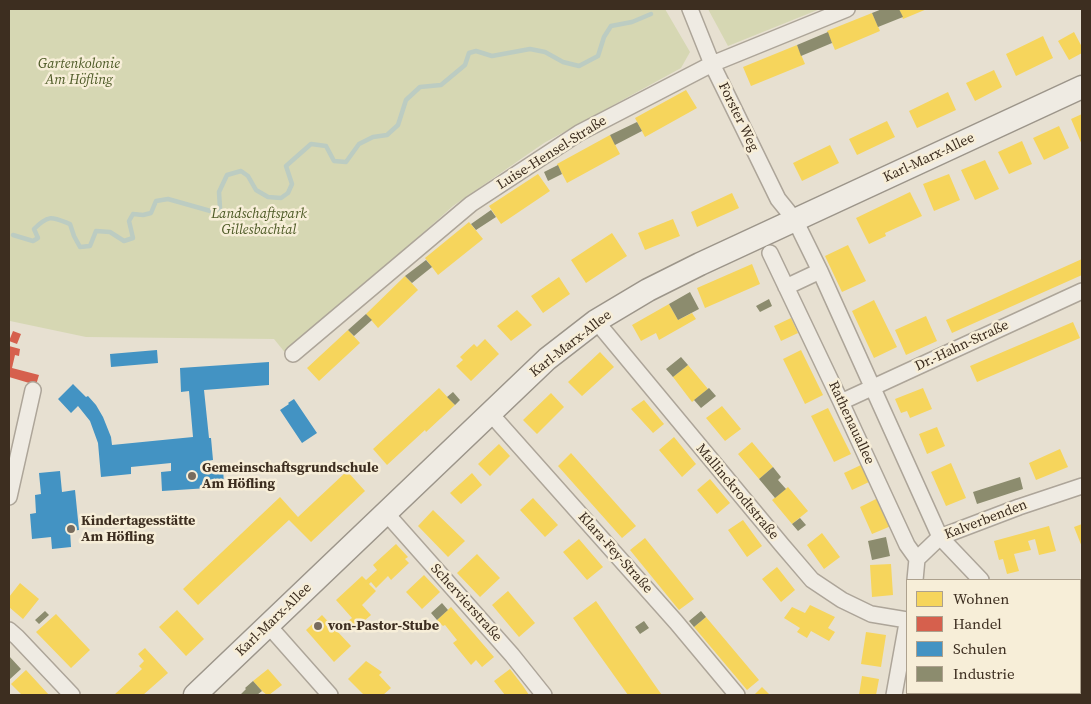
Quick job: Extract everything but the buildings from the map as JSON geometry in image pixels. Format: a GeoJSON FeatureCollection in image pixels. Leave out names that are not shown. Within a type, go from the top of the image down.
{"type":"FeatureCollection","features":[{"type":"Feature","properties":{"kind":"street","name":"Forster Weg"},"geometry":{"type":"LineString","coordinates":[[690,9],[712,64],[778,199],[795,220]]}},
{"type":"Feature","properties":{"kind":"street","name":"Luise-Hensel-Straße"},"geometry":{"type":"LineString","coordinates":[[293,354],[471,204],[579,133],[712,64],[847,9]]}},
{"type":"Feature","properties":{"kind":"street","name":"Karl-Marx-Allee"},"geometry":{"type":"LineString","coordinates":[[195,695],[547,359],[596,321],[648,290],[700,264],[1082,87]]}},
{"type":"Feature","properties":{"kind":"street"},"geometry":{"type":"LineString","coordinates":[[795,220],[820,271],[940,537],[980,579]]}},
{"type":"Feature","properties":{"kind":"street","name":"Rathenauallee"},"geometry":{"type":"LineString","coordinates":[[770,253],[908,545],[917,559]]}},
{"type":"Feature","properties":{"kind":"street"},"geometry":{"type":"LineString","coordinates":[[786,287],[820,271]]}},
{"type":"Feature","properties":{"kind":"street","name":"Dr.-Hahn-Straße"},"geometry":{"type":"LineString","coordinates":[[841,402],[1082,291]]}},
{"type":"Feature","properties":{"kind":"street","name":"Mallinckrodtstraße"},"geometry":{"type":"LineString","coordinates":[[596,321],[812,580],[842,600],[872,614],[906,621]]}},
{"type":"Feature","properties":{"kind":"street"},"geometry":{"type":"LineString","coordinates":[[9,497],[33,390]]}},
{"type":"Feature","properties":{"kind":"street","name":"Klara-Fey-Straße"},"geometry":{"type":"LineString","coordinates":[[490,413],[676,622],[736,695]]}},
{"type":"Feature","properties":{"kind":"street","name":"Kalverbenden"},"geometry":{"type":"LineString","coordinates":[[917,559],[940,537],[1019,507],[1082,486]]}},
{"type":"Feature","properties":{"kind":"street","name":"Schervierstraße"},"geometry":{"type":"LineString","coordinates":[[386,512],[512,654],[544,695]]}},
{"type":"Feature","properties":{"kind":"street"},"geometry":{"type":"LineString","coordinates":[[916,579],[917,559]]}},
{"type":"Feature","properties":{"kind":"street"},"geometry":{"type":"LineString","coordinates":[[268,625],[330,695]]}},
{"type":"Feature","properties":{"kind":"street"},"geometry":{"type":"LineString","coordinates":[[894,695],[906,627]]}},
{"type":"Feature","properties":{"kind":"street"},"geometry":{"type":"LineString","coordinates":[[9,630],[72,695]]}},
{"type":"Feature","properties":{"kind":"green space","name":"Landschaftspark Gillesbachtal"},"geometry":{"type":"Polygon","coordinates":[[[9,9],[665,9],[690,52],[681,68],[544,143],[453,206],[287,355],[274,339],[86,337],[10,321],[9,323],[9,9]]]}},
{"type":"Feature","properties":{"kind":"green space"},"geometry":{"type":"Polygon","coordinates":[[[708,9],[820,9],[728,46],[708,9]]]}},
{"type":"Feature","properties":{"kind":"waterway"},"geometry":{"type":"LineString","coordinates":[[13,235],[33,241],[38,238],[34,229],[43,221],[51,218],[70,224],[80,247],[90,246],[96,231],[110,232],[124,241],[133,238],[129,221],[133,214],[143,215],[151,213],[156,201],[168,199],[214,212],[220,208],[219,192],[227,175],[241,171],[248,176],[256,190],[268,197],[281,198],[288,193],[292,184],[286,166],[311,144],[326,146],[334,161],[346,162],[359,144],[373,137],[387,135],[398,125],[406,100],[420,87],[441,85],[465,65],[469,53],[476,51],[492,56],[530,49],[545,52],[563,62],[579,66],[598,56],[604,37],[611,26],[632,22],[651,14]]}},
{"type":"Feature","properties":{"kind":"place","name":"Gemeinschaftsgrundschule Am Höfling"},"geometry":{"type":"Point","coordinates":[192,476]}},
{"type":"Feature","properties":{"kind":"place","name":"Kindertagesstätte Am Höfling"},"geometry":{"type":"Point","coordinates":[71,529]}},
{"type":"Feature","properties":{"kind":"place","name":"von-Pastor-Stube"},"geometry":{"type":"Point","coordinates":[318,626]}},
{"type":"Feature","properties":{"kind":"park label","name":"Gartenkolonie Am Höfling"},"geometry":{"type":"Point","coordinates":[79,72]}}]}
